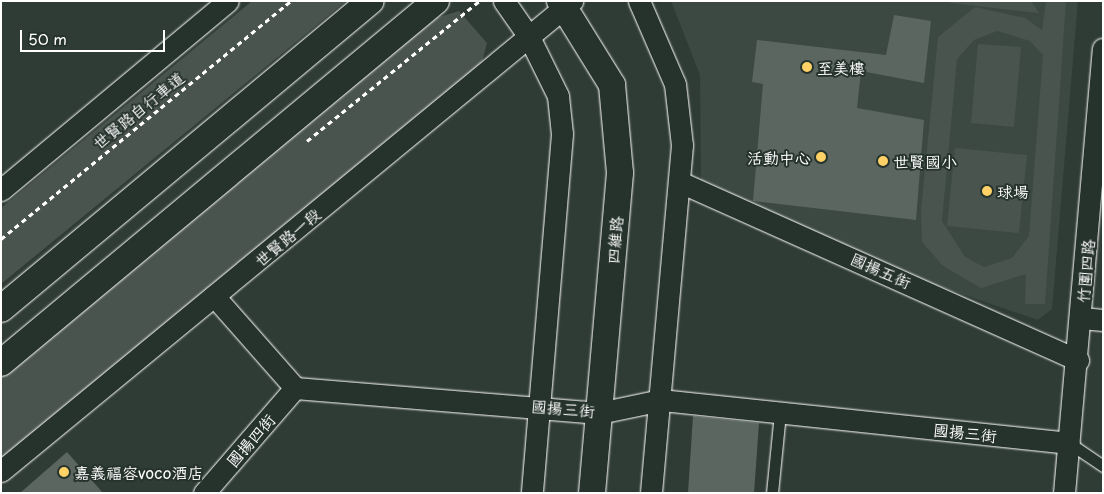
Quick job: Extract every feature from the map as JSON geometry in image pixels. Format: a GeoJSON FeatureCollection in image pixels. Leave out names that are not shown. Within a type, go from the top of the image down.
{"type":"FeatureCollection","features":[{"type":"Feature","properties":{"kind":"street"},"geometry":{"type":"LineString","coordinates":[[1,309],[371,1]]}},
{"type":"Feature","properties":{"kind":"street"},"geometry":{"type":"LineString","coordinates":[[1,364],[436,1]]}},
{"type":"Feature","properties":{"kind":"street"},"geometry":{"type":"LineString","coordinates":[[504,1],[529,37],[558,96],[562,134],[532,493]]}},
{"type":"Feature","properties":{"kind":"street"},"geometry":{"type":"LineString","coordinates":[[639,1],[675,84],[682,183],[651,493]]}},
{"type":"Feature","properties":{"kind":"street"},"geometry":{"type":"LineString","coordinates":[[1,190],[226,2]]}},
{"type":"Feature","properties":{"kind":"street","name":"世賢路一段"},"geometry":{"type":"LineString","coordinates":[[1,471],[529,37],[565,3]]}},
{"type":"Feature","properties":{"kind":"street","name":"四維路"},"geometry":{"type":"LineString","coordinates":[[565,3],[612,85],[620,173],[592,493]]}},
{"type":"Feature","properties":{"kind":"street","name":"竹圍四路"},"geometry":{"type":"LineString","coordinates":[[1064,493],[1098,171],[1103,49]]}},
{"type":"Feature","properties":{"kind":"street","name":"國揚五街"},"geometry":{"type":"LineString","coordinates":[[682,183],[1078,360]]}},
{"type":"Feature","properties":{"kind":"street"},"geometry":{"type":"LineString","coordinates":[[214,296],[295,388]]}},
{"type":"Feature","properties":{"kind":"street"},"geometry":{"type":"LineString","coordinates":[[1081,318],[1103,320]]}},
{"type":"Feature","properties":{"kind":"street","name":"國揚三街"},"geometry":{"type":"LineString","coordinates":[[295,388],[538,406],[599,413],[661,400],[1069,443]]}},
{"type":"Feature","properties":{"kind":"street","name":"國揚四街"},"geometry":{"type":"LineString","coordinates":[[204,493],[295,388]]}},
{"type":"Feature","properties":{"kind":"lane"},"geometry":{"type":"LineString","coordinates":[[772,493],[780,413]]}},
{"type":"Feature","properties":{"kind":"lane"},"geometry":{"type":"LineString","coordinates":[[1069,443],[1103,466]]}},
{"type":"Feature","properties":{"kind":"path","name":"世賢路自行車道"},"geometry":{"type":"LineString","coordinates":[[1,239],[291,1]]}},
{"type":"Feature","properties":{"kind":"path"},"geometry":{"type":"LineString","coordinates":[[461,16],[479,1]]}},
{"type":"Feature","properties":{"kind":"shaded area"},"geometry":{"type":"Polygon","coordinates":[[[252,1],[346,1],[1,284],[1,208],[252,1]]]}},
{"type":"Feature","properties":{"kind":"shaded area","name":"世賢國小"},"geometry":{"type":"Polygon","coordinates":[[[671,1],[1078,1],[1052,309],[1038,320],[921,280],[701,183],[700,75],[671,1]]]}},
{"type":"Feature","properties":{"kind":"shaded area"},"geometry":{"type":"Polygon","coordinates":[[[950,1],[1031,1],[1039,13],[950,3],[950,1]]]}},
{"type":"Feature","properties":{"kind":"shaded area"},"geometry":{"type":"Polygon","coordinates":[[[1046,1],[1066,1],[1045,304],[1025,304],[1026,274],[981,288],[943,266],[922,242],[921,211],[938,37],[975,7],[1025,18],[1042,30],[1046,1]],[[997,31],[974,40],[957,59],[942,221],[965,257],[984,267],[1012,258],[1029,236],[1043,55],[1030,41],[997,31]]]}},
{"type":"Feature","properties":{"kind":"shaded area"},"geometry":{"type":"Polygon","coordinates":[[[459,11],[487,43],[481,66],[1,462],[1,377],[138,257],[436,18],[459,11]]]}},
{"type":"Feature","properties":{"kind":"shaded area"},"geometry":{"type":"Polygon","coordinates":[[[978,44],[1021,47],[1014,127],[971,123],[978,44]]]}},
{"type":"Feature","properties":{"kind":"shaded area","name":"球場"},"geometry":{"type":"Polygon","coordinates":[[[955,148],[1027,155],[1019,233],[947,226],[955,148]]]}},
{"type":"Feature","properties":{"kind":"building"},"geometry":{"type":"Polygon","coordinates":[[[894,15],[931,21],[924,83],[861,71],[857,108],[924,120],[916,220],[753,201],[763,84],[752,82],[757,40],[886,55],[894,15]]]}},
{"type":"Feature","properties":{"kind":"building"},"geometry":{"type":"Polygon","coordinates":[[[693,416],[759,423],[754,493],[688,493],[693,416]]]}},
{"type":"Feature","properties":{"kind":"building","name":"嘉義福容voco酒店"},"geometry":{"type":"Polygon","coordinates":[[[67,452],[103,493],[20,493],[67,452]]]}},
{"type":"Feature","properties":{"kind":"place","name":"至美樓"},"geometry":{"type":"Point","coordinates":[807,67]}},
{"type":"Feature","properties":{"kind":"place","name":"活動中心"},"geometry":{"type":"Point","coordinates":[821,157]}},
{"type":"Feature","properties":{"kind":"place","name":"世賢國小"},"geometry":{"type":"Point","coordinates":[883,161]}},
{"type":"Feature","properties":{"kind":"place","name":"球場"},"geometry":{"type":"Point","coordinates":[987,191]}},
{"type":"Feature","properties":{"kind":"place","name":"嘉義福容voco酒店"},"geometry":{"type":"Point","coordinates":[64,472]}}]}
